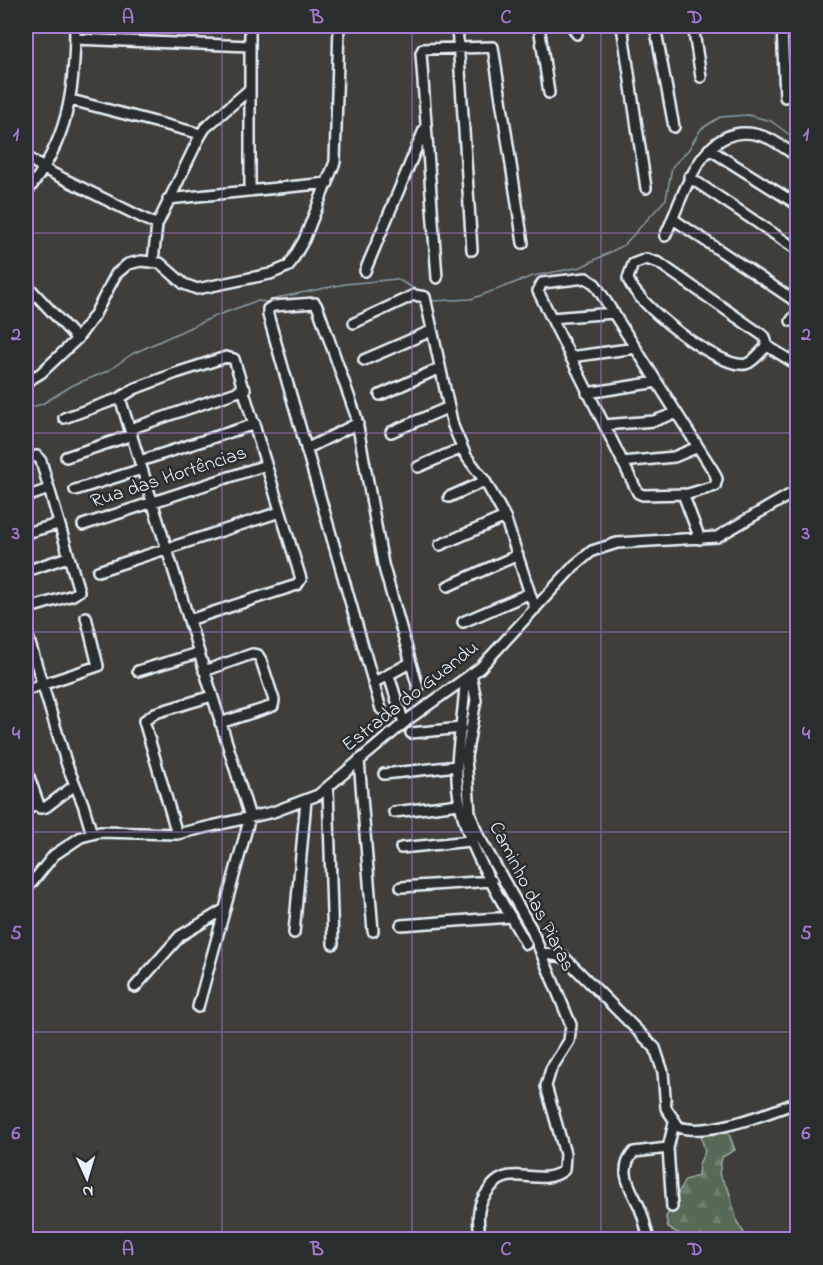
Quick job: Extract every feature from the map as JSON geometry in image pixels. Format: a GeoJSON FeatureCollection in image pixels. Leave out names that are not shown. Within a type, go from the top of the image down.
{"type":"FeatureCollection","features":[{"type":"Feature","properties":{"kind":"street"},"geometry":{"type":"LineString","coordinates":[[26,193],[54,151],[71,100],[75,26]]}},
{"type":"Feature","properties":{"kind":"street"},"geometry":{"type":"LineString","coordinates":[[250,26],[250,191]]}},
{"type":"Feature","properties":{"kind":"street"},"geometry":{"type":"LineString","coordinates":[[26,382],[40,373],[77,339],[94,316],[119,270],[134,262],[153,261],[194,289],[279,272],[289,266],[328,183],[336,155],[339,26]]}},
{"type":"Feature","properties":{"kind":"street"},"geometry":{"type":"LineString","coordinates":[[457,26],[472,250]]}},
{"type":"Feature","properties":{"kind":"street"},"geometry":{"type":"LineString","coordinates":[[539,26],[549,93]]}},
{"type":"Feature","properties":{"kind":"street"},"geometry":{"type":"LineString","coordinates":[[622,26],[646,188]]}},
{"type":"Feature","properties":{"kind":"street"},"geometry":{"type":"LineString","coordinates":[[656,26],[674,127]]}},
{"type":"Feature","properties":{"kind":"street"},"geometry":{"type":"LineString","coordinates":[[693,26],[701,77]]}},
{"type":"Feature","properties":{"kind":"street"},"geometry":{"type":"LineString","coordinates":[[782,26],[785,97]]}},
{"type":"Feature","properties":{"kind":"street"},"geometry":{"type":"LineString","coordinates":[[75,39],[250,46]]}},
{"type":"Feature","properties":{"kind":"street"},"geometry":{"type":"LineString","coordinates":[[436,278],[421,51],[490,46],[495,51],[496,76],[523,243]]}},
{"type":"Feature","properties":{"kind":"street"},"geometry":{"type":"LineString","coordinates":[[153,261],[157,225],[201,134],[250,89]]}},
{"type":"Feature","properties":{"kind":"street"},"geometry":{"type":"LineString","coordinates":[[71,100],[201,134]]}},
{"type":"Feature","properties":{"kind":"street"},"geometry":{"type":"LineString","coordinates":[[365,271],[426,126]]}},
{"type":"Feature","properties":{"kind":"street"},"geometry":{"type":"LineString","coordinates":[[665,236],[689,177],[709,149],[720,141],[747,134],[770,140],[798,157]]}},
{"type":"Feature","properties":{"kind":"street"},"geometry":{"type":"LineString","coordinates":[[709,149],[798,205]]}},
{"type":"Feature","properties":{"kind":"street"},"geometry":{"type":"LineString","coordinates":[[26,156],[44,169],[157,225]]}},
{"type":"Feature","properties":{"kind":"street"},"geometry":{"type":"LineString","coordinates":[[689,177],[798,250]]}},
{"type":"Feature","properties":{"kind":"street"},"geometry":{"type":"LineString","coordinates":[[168,200],[328,183]]}},
{"type":"Feature","properties":{"kind":"street"},"geometry":{"type":"LineString","coordinates":[[673,219],[798,303]]}},
{"type":"Feature","properties":{"kind":"street"},"geometry":{"type":"LineString","coordinates":[[767,346],[752,361],[741,364],[715,354],[681,333],[632,289],[628,278],[633,264],[646,259],[659,263],[765,337],[767,346],[798,365]]}},
{"type":"Feature","properties":{"kind":"street"},"geometry":{"type":"LineString","coordinates":[[586,278],[595,284],[714,472],[717,483],[715,486],[683,494],[641,495],[622,462],[551,318],[540,296],[539,285],[586,278]]}},
{"type":"Feature","properties":{"kind":"street"},"geometry":{"type":"LineString","coordinates":[[26,284],[77,339]]}},
{"type":"Feature","properties":{"kind":"street"},"geometry":{"type":"LineString","coordinates":[[354,323],[419,294],[425,297],[447,408],[462,448],[485,481],[505,517],[519,555],[528,594],[535,609]]}},
{"type":"Feature","properties":{"kind":"street"},"geometry":{"type":"LineString","coordinates":[[381,710],[268,315],[268,309],[273,306],[308,302],[317,305],[358,423],[383,564],[418,688]]}},
{"type":"Feature","properties":{"kind":"street"},"geometry":{"type":"LineString","coordinates":[[791,321],[798,312]]}},
{"type":"Feature","properties":{"kind":"street"},"geometry":{"type":"LineString","coordinates":[[551,318],[614,313]]}},
{"type":"Feature","properties":{"kind":"street"},"geometry":{"type":"LineString","coordinates":[[364,360],[431,331]]}},
{"type":"Feature","properties":{"kind":"street"},"geometry":{"type":"LineString","coordinates":[[570,357],[636,348]]}},
{"type":"Feature","properties":{"kind":"street"},"geometry":{"type":"LineString","coordinates":[[64,418],[120,398],[134,389],[226,357],[234,359],[301,576],[300,582],[189,621]]}},
{"type":"Feature","properties":{"kind":"street"},"geometry":{"type":"LineString","coordinates":[[380,395],[438,369]]}},
{"type":"Feature","properties":{"kind":"street"},"geometry":{"type":"LineString","coordinates":[[587,393],[657,382]]}},
{"type":"Feature","properties":{"kind":"street"},"geometry":{"type":"LineString","coordinates":[[66,457],[245,389]]}},
{"type":"Feature","properties":{"kind":"street"},"geometry":{"type":"LineString","coordinates":[[120,398],[250,817],[198,1007]]}},
{"type":"Feature","properties":{"kind":"street"},"geometry":{"type":"LineString","coordinates":[[391,432],[447,408]]}},
{"type":"Feature","properties":{"kind":"street"},"geometry":{"type":"LineString","coordinates":[[604,425],[654,421],[676,413]]}},
{"type":"Feature","properties":{"kind":"street"},"geometry":{"type":"LineString","coordinates":[[306,449],[358,423]]}},
{"type":"Feature","properties":{"kind":"street"},"geometry":{"type":"LineString","coordinates":[[75,490],[255,424]]}},
{"type":"Feature","properties":{"kind":"street"},"geometry":{"type":"LineString","coordinates":[[622,462],[674,457],[698,447]]}},
{"type":"Feature","properties":{"kind":"street"},"geometry":{"type":"LineString","coordinates":[[418,467],[462,448]]}},
{"type":"Feature","properties":{"kind":"street"},"geometry":{"type":"LineString","coordinates":[[26,458],[37,456],[40,458],[58,524],[79,587],[78,593],[26,609]]}},
{"type":"Feature","properties":{"kind":"street","name":"Rua das Hortências"},"geometry":{"type":"LineString","coordinates":[[83,525],[266,465]]}},
{"type":"Feature","properties":{"kind":"street"},"geometry":{"type":"LineString","coordinates":[[449,497],[485,481]]}},
{"type":"Feature","properties":{"kind":"street"},"geometry":{"type":"LineString","coordinates":[[26,496],[49,489]]}},
{"type":"Feature","properties":{"kind":"street","name":"Estrada do Guandu"},"geometry":{"type":"LineString","coordinates":[[26,890],[60,849],[92,834],[177,834],[250,817],[306,800],[328,788],[407,721],[500,649],[580,560],[600,547],[617,543],[700,540],[727,533],[798,490]]}},
{"type":"Feature","properties":{"kind":"street"},"geometry":{"type":"LineString","coordinates":[[683,494],[700,540]]}},
{"type":"Feature","properties":{"kind":"street"},"geometry":{"type":"LineString","coordinates":[[98,571],[280,512]]}},
{"type":"Feature","properties":{"kind":"street"},"geometry":{"type":"LineString","coordinates":[[440,545],[505,517]]}},
{"type":"Feature","properties":{"kind":"street"},"geometry":{"type":"LineString","coordinates":[[26,533],[58,524]]}},
{"type":"Feature","properties":{"kind":"street"},"geometry":{"type":"LineString","coordinates":[[448,586],[519,555]]}},
{"type":"Feature","properties":{"kind":"street"},"geometry":{"type":"LineString","coordinates":[[26,571],[68,557]]}},
{"type":"Feature","properties":{"kind":"street"},"geometry":{"type":"LineString","coordinates":[[463,622],[528,594]]}},
{"type":"Feature","properties":{"kind":"street"},"geometry":{"type":"LineString","coordinates":[[26,690],[99,665],[86,617]]}},
{"type":"Feature","properties":{"kind":"street"},"geometry":{"type":"LineString","coordinates":[[26,630],[92,834]]}},
{"type":"Feature","properties":{"kind":"street"},"geometry":{"type":"LineString","coordinates":[[138,672],[198,653]]}},
{"type":"Feature","properties":{"kind":"street"},"geometry":{"type":"LineString","coordinates":[[204,671],[258,655],[274,704],[220,723]]}},
{"type":"Feature","properties":{"kind":"street"},"geometry":{"type":"LineString","coordinates":[[373,683],[410,663]]}},
{"type":"Feature","properties":{"kind":"street"},"geometry":{"type":"LineString","coordinates":[[391,674],[407,721]]}},
{"type":"Feature","properties":{"kind":"street"},"geometry":{"type":"LineString","coordinates":[[468,676],[456,766],[459,804],[470,841],[526,944]]}},
{"type":"Feature","properties":{"kind":"street","name":"Caminho das Piaras"},"geometry":{"type":"LineString","coordinates":[[468,676],[476,700],[466,757],[470,813],[478,835],[531,928],[571,1025],[569,1041],[551,1069],[546,1086],[566,1161],[564,1170],[550,1177],[537,1178],[513,1174],[496,1181],[483,1197],[479,1210],[480,1239]]}},
{"type":"Feature","properties":{"kind":"street"},"geometry":{"type":"LineString","coordinates":[[177,834],[144,721],[155,713],[212,696]]}},
{"type":"Feature","properties":{"kind":"street"},"geometry":{"type":"LineString","coordinates":[[411,733],[462,729]]}},
{"type":"Feature","properties":{"kind":"street"},"geometry":{"type":"LineString","coordinates":[[359,760],[373,932]]}},
{"type":"Feature","properties":{"kind":"street"},"geometry":{"type":"LineString","coordinates":[[384,774],[456,766]]}},
{"type":"Feature","properties":{"kind":"street"},"geometry":{"type":"LineString","coordinates":[[26,768],[40,808],[46,807],[75,785]]}},
{"type":"Feature","properties":{"kind":"street"},"geometry":{"type":"LineString","coordinates":[[328,788],[333,944]]}},
{"type":"Feature","properties":{"kind":"street"},"geometry":{"type":"LineString","coordinates":[[294,933],[306,800]]}},
{"type":"Feature","properties":{"kind":"street"},"geometry":{"type":"LineString","coordinates":[[26,810],[37,804]]}},
{"type":"Feature","properties":{"kind":"street"},"geometry":{"type":"LineString","coordinates":[[394,812],[459,804]]}},
{"type":"Feature","properties":{"kind":"street"},"geometry":{"type":"LineString","coordinates":[[402,848],[470,841]]}},
{"type":"Feature","properties":{"kind":"street"},"geometry":{"type":"LineString","coordinates":[[401,887],[492,880]]}},
{"type":"Feature","properties":{"kind":"street"},"geometry":{"type":"LineString","coordinates":[[135,987],[180,936],[225,909]]}},
{"type":"Feature","properties":{"kind":"street"},"geometry":{"type":"LineString","coordinates":[[401,925],[511,916]]}},
{"type":"Feature","properties":{"kind":"street"},"geometry":{"type":"LineString","coordinates":[[541,953],[564,957],[655,1048],[663,1072],[666,1108],[674,1123],[686,1129],[710,1128],[798,1102]]}},
{"type":"Feature","properties":{"kind":"street"},"geometry":{"type":"LineString","coordinates":[[672,1207],[668,1148],[674,1123]]}},
{"type":"Feature","properties":{"kind":"street"},"geometry":{"type":"LineString","coordinates":[[649,1239],[640,1207],[626,1182],[627,1166],[634,1152],[668,1148]]}},
{"type":"Feature","properties":{"kind":"green space"},"geometry":{"type":"Polygon","coordinates":[[[722,1128],[729,1134],[735,1150],[722,1157],[719,1174],[729,1191],[737,1222],[748,1239],[690,1239],[668,1228],[666,1217],[685,1180],[698,1176],[699,1164],[705,1152],[700,1132],[722,1128]]]}},
{"type":"Feature","properties":{"kind":"waterway"},"geometry":{"type":"LineString","coordinates":[[429,297],[434,301],[471,299],[533,276],[581,267],[624,245],[666,199],[672,167],[689,149],[701,129],[720,117],[748,115],[771,121],[798,141]]}},
{"type":"Feature","properties":{"kind":"waterway"},"geometry":{"type":"LineString","coordinates":[[26,409],[42,404],[73,385],[108,371],[132,354],[213,317],[256,301],[270,302],[281,297],[345,284],[397,279],[422,293]]}}]}
